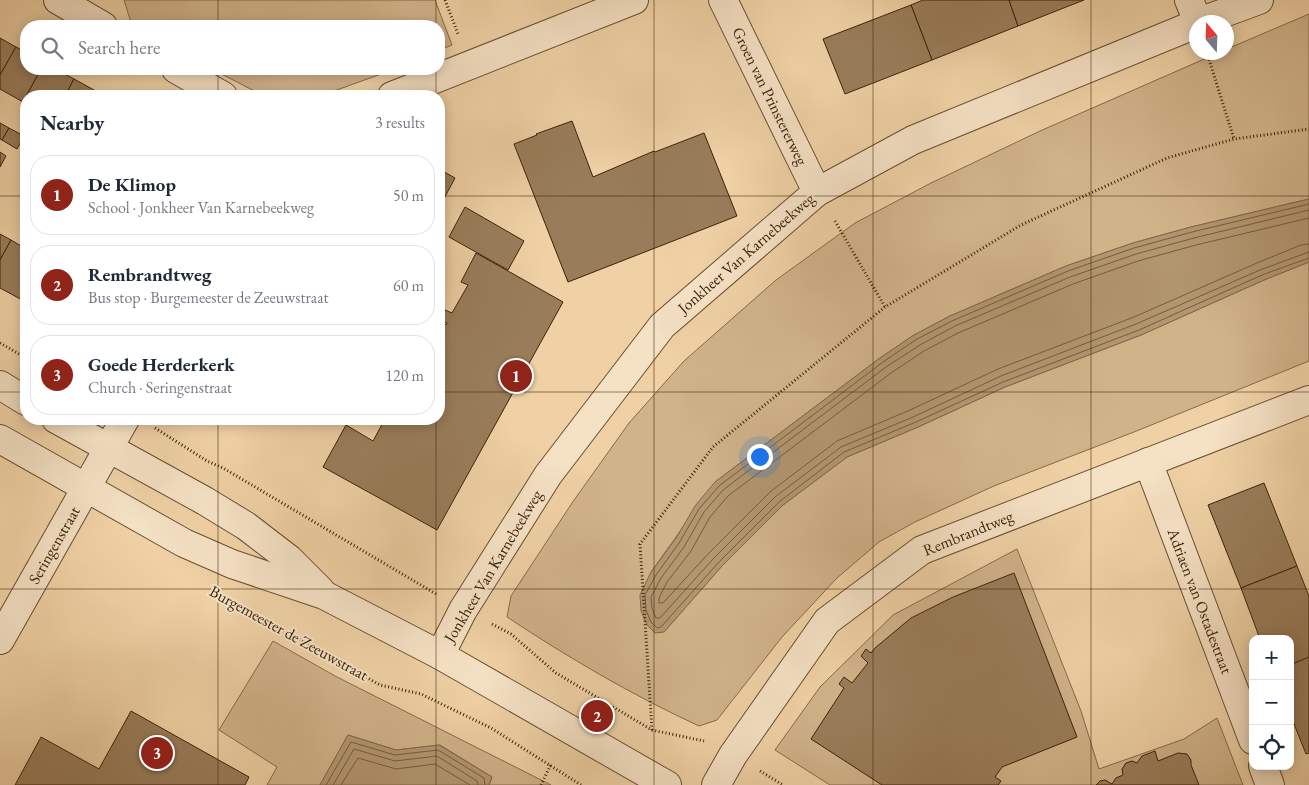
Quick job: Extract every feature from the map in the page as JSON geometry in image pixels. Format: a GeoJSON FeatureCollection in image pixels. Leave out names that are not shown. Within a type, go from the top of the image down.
{"type":"FeatureCollection","features":[{"type":"Feature","properties":{"kind":"street"},"geometry":{"type":"LineString","coordinates":[[60,0],[93,20]]}},
{"type":"Feature","properties":{"kind":"street"},"geometry":{"type":"LineString","coordinates":[[445,75],[634,0]]}},
{"type":"Feature","properties":{"kind":"street","name":"Groen van Prinstererweg"},"geometry":{"type":"LineString","coordinates":[[723,0],[817,192]]}},
{"type":"Feature","properties":{"kind":"street"},"geometry":{"type":"LineString","coordinates":[[1189,0],[1195,15]]}},
{"type":"Feature","properties":{"kind":"street","name":"Jonkheer Van Karnebeekweg"},"geometry":{"type":"LineString","coordinates":[[1219,15],[1259,0]]}},
{"type":"Feature","properties":{"kind":"street","name":"Jonkheer Van Karnebeekweg"},"geometry":{"type":"LineString","coordinates":[[440,655],[463,610],[548,475],[662,326],[817,192],[913,140],[1189,27]]}},
{"type":"Feature","properties":{"kind":"street"},"geometry":{"type":"LineString","coordinates":[[186,75],[213,90]]}},
{"type":"Feature","properties":{"kind":"street"},"geometry":{"type":"LineString","coordinates":[[407,90],[445,75]]}},
{"type":"Feature","properties":{"kind":"street"},"geometry":{"type":"LineString","coordinates":[[0,385],[20,397]]}},
{"type":"Feature","properties":{"kind":"street","name":"Rembrandtweg"},"geometry":{"type":"LineString","coordinates":[[716,785],[733,755],[827,621],[922,550],[1309,400]]}},
{"type":"Feature","properties":{"kind":"street","name":"Burgemeester de Zeeuwstraat"},"geometry":{"type":"LineString","coordinates":[[66,425],[246,526],[289,559],[324,594]]}},
{"type":"Feature","properties":{"kind":"street","name":"Seringenstraat"},"geometry":{"type":"LineString","coordinates":[[0,640],[121,425]]}},
{"type":"Feature","properties":{"kind":"street","name":"Burgemeester de Zeeuwstraat"},"geometry":{"type":"LineString","coordinates":[[0,439],[184,543],[232,564],[324,594],[440,655],[667,785]]}},
{"type":"Feature","properties":{"kind":"street","name":"Adriaen van Ostadestraat"},"geometry":{"type":"LineString","coordinates":[[1148,462],[1249,729]]}},
{"type":"Feature","properties":{"kind":"street"},"geometry":{"type":"LineString","coordinates":[[1264,770],[1270,785]]}},
{"type":"Feature","properties":{"kind":"path"},"geometry":{"type":"LineString","coordinates":[[1209,60],[1234,139]]}},
{"type":"Feature","properties":{"kind":"path"},"geometry":{"type":"LineString","coordinates":[[652,730],[640,544],[713,447],[885,307],[1020,225],[1168,158],[1234,139],[1309,129]]}},
{"type":"Feature","properties":{"kind":"path"},"geometry":{"type":"LineString","coordinates":[[817,192],[885,307]]}},
{"type":"Feature","properties":{"kind":"path"},"geometry":{"type":"LineString","coordinates":[[0,343],[20,355]]}},
{"type":"Feature","properties":{"kind":"path","name":"Burgemeester de Zeeuwstraat"},"geometry":{"type":"LineString","coordinates":[[230,600],[380,685],[420,694],[491,728],[551,764],[581,785]]}},
{"type":"Feature","properties":{"kind":"path"},"geometry":{"type":"LineString","coordinates":[[541,785],[551,764]]}},
{"type":"Feature","properties":{"kind":"shaded area"},"geometry":{"type":"Polygon","coordinates":[[[124,0],[435,0],[443,20],[130,20],[124,0]]]}},
{"type":"Feature","properties":{"kind":"shaded area"},"geometry":{"type":"Polygon","coordinates":[[[1309,14],[1309,199],[1191,227],[1133,243],[1066,266],[950,316],[914,335],[880,358],[715,482],[651,572],[664,632],[722,566],[783,505],[847,457],[1005,387],[1141,335],[1309,262],[1309,361],[994,486],[915,522],[879,542],[837,578],[782,637],[717,720],[699,726],[649,702],[601,675],[507,617],[511,596],[572,503],[629,423],[684,361],[776,280],[855,223],[931,183],[1040,131],[1202,60],[1234,60],[1234,46],[1309,14]]]}},
{"type":"Feature","properties":{"kind":"shaded area"},"geometry":{"type":"Polygon","coordinates":[[[445,26],[452,45],[445,48],[445,26]]]}},
{"type":"Feature","properties":{"kind":"shaded area"},"geometry":{"type":"Polygon","coordinates":[[[224,75],[378,75],[337,90],[252,90],[224,75]]]}},
{"type":"Feature","properties":{"kind":"shaded area"},"geometry":{"type":"Polygon","coordinates":[[[1017,549],[1081,711],[1099,769],[1184,739],[1217,718],[1243,785],[830,785],[775,750],[820,687],[893,615],[1017,549]]]}},
{"type":"Feature","properties":{"kind":"shaded area"},"geometry":{"type":"Polygon","coordinates":[[[273,641],[337,677],[551,785],[489,785],[492,777],[440,745],[396,750],[348,735],[320,785],[267,785],[277,767],[219,730],[273,641]]]}},
{"type":"Feature","properties":{"kind":"water"},"geometry":{"type":"Polygon","coordinates":[[[1309,199],[1309,262],[1141,335],[1005,387],[847,457],[783,505],[722,566],[664,632],[655,633],[647,625],[641,611],[640,595],[651,572],[675,540],[695,506],[715,482],[880,358],[914,335],[950,316],[1066,266],[1133,243],[1191,227],[1309,199]]]}},
{"type":"Feature","properties":{"kind":"water"},"geometry":{"type":"Polygon","coordinates":[[[348,735],[396,750],[439,745],[492,777],[489,785],[320,785],[348,735]]]}},
{"type":"Feature","properties":{"kind":"building"},"geometry":{"type":"Polygon","coordinates":[[[923,0],[1009,0],[1018,26],[932,60],[911,5],[923,0]]]}},
{"type":"Feature","properties":{"kind":"building"},"geometry":{"type":"Polygon","coordinates":[[[1009,0],[1084,0],[1018,26],[1009,0]]]}},
{"type":"Feature","properties":{"kind":"building"},"geometry":{"type":"Polygon","coordinates":[[[911,5],[932,60],[845,94],[823,39],[911,5]]]}},
{"type":"Feature","properties":{"kind":"building"},"geometry":{"type":"Polygon","coordinates":[[[0,38],[16,47],[0,75],[0,38]]]}},
{"type":"Feature","properties":{"kind":"building"},"geometry":{"type":"Polygon","coordinates":[[[16,47],[20,49],[20,75],[38,75],[30,90],[20,90],[20,100],[0,89],[0,75],[16,47]]]}},
{"type":"Feature","properties":{"kind":"building"},"geometry":{"type":"Polygon","coordinates":[[[38,75],[67,75],[74,79],[68,90],[29,90],[38,75]]]}},
{"type":"Feature","properties":{"kind":"building"},"geometry":{"type":"Polygon","coordinates":[[[74,79],[94,90],[68,90],[74,79]]]}},
{"type":"Feature","properties":{"kind":"building"},"geometry":{"type":"Polygon","coordinates":[[[572,121],[593,177],[654,151],[704,133],[737,216],[568,282],[514,144],[572,121]]]}},
{"type":"Feature","properties":{"kind":"building"},"geometry":{"type":"Polygon","coordinates":[[[0,123],[9,128],[2,140],[0,139],[0,123]]]}},
{"type":"Feature","properties":{"kind":"building"},"geometry":{"type":"Polygon","coordinates":[[[9,128],[20,134],[20,143],[17,149],[2,140],[9,128]]]}},
{"type":"Feature","properties":{"kind":"building"},"geometry":{"type":"Polygon","coordinates":[[[0,152],[6,156],[0,167],[0,152]]]}},
{"type":"Feature","properties":{"kind":"building"},"geometry":{"type":"Polygon","coordinates":[[[445,172],[455,178],[445,197],[445,172]]]}},
{"type":"Feature","properties":{"kind":"building"},"geometry":{"type":"Polygon","coordinates":[[[465,207],[524,241],[508,270],[449,237],[465,207]]]}},
{"type":"Feature","properties":{"kind":"building"},"geometry":{"type":"Polygon","coordinates":[[[0,234],[11,240],[0,260],[0,234]]]}},
{"type":"Feature","properties":{"kind":"building"},"geometry":{"type":"Polygon","coordinates":[[[11,240],[20,245],[20,299],[0,288],[0,260],[11,240]]]}},
{"type":"Feature","properties":{"kind":"building"},"geometry":{"type":"Polygon","coordinates":[[[476,253],[563,302],[437,530],[323,467],[346,425],[373,441],[382,425],[445,425],[445,324],[447,323],[445,322],[445,310],[452,313],[468,285],[461,282],[476,253]]]}},
{"type":"Feature","properties":{"kind":"building"},"geometry":{"type":"Polygon","coordinates":[[[1264,483],[1297,566],[1241,588],[1208,505],[1264,483]]]}},
{"type":"Feature","properties":{"kind":"building"},"geometry":{"type":"Polygon","coordinates":[[[1297,566],[1309,596],[1309,657],[1294,663],[1294,635],[1259,635],[1241,588],[1297,566]]]}},
{"type":"Feature","properties":{"kind":"building"},"geometry":{"type":"Polygon","coordinates":[[[1014,573],[1077,737],[1002,767],[995,777],[1001,781],[998,785],[882,785],[811,739],[844,688],[839,684],[844,677],[852,683],[868,663],[861,656],[866,649],[871,653],[911,618],[953,597],[1014,573]]]}},
{"type":"Feature","properties":{"kind":"building"},"geometry":{"type":"Polygon","coordinates":[[[1309,657],[1309,753],[1306,754],[1294,724],[1294,663],[1309,657]]]}},
{"type":"Feature","properties":{"kind":"building"},"geometry":{"type":"Polygon","coordinates":[[[131,711],[249,777],[245,785],[15,785],[41,737],[99,769],[131,711]]]}},
{"type":"Feature","properties":{"kind":"building"},"geometry":{"type":"Polygon","coordinates":[[[1155,751],[1158,761],[1178,753],[1187,754],[1191,760],[1191,765],[1199,785],[1096,785],[1100,781],[1105,780],[1112,784],[1116,778],[1123,775],[1122,769],[1126,763],[1132,761],[1137,763],[1142,756],[1155,751]]]}},
{"type":"Feature","properties":{"kind":"place","name":"De Klimop"},"geometry":{"type":"Point","coordinates":[516,376]}},
{"type":"Feature","properties":{"kind":"place","name":"Rembrandtweg"},"geometry":{"type":"Point","coordinates":[597,716]}},
{"type":"Feature","properties":{"kind":"place","name":"Goede Herderkerk"},"geometry":{"type":"Point","coordinates":[157,753]}}]}
